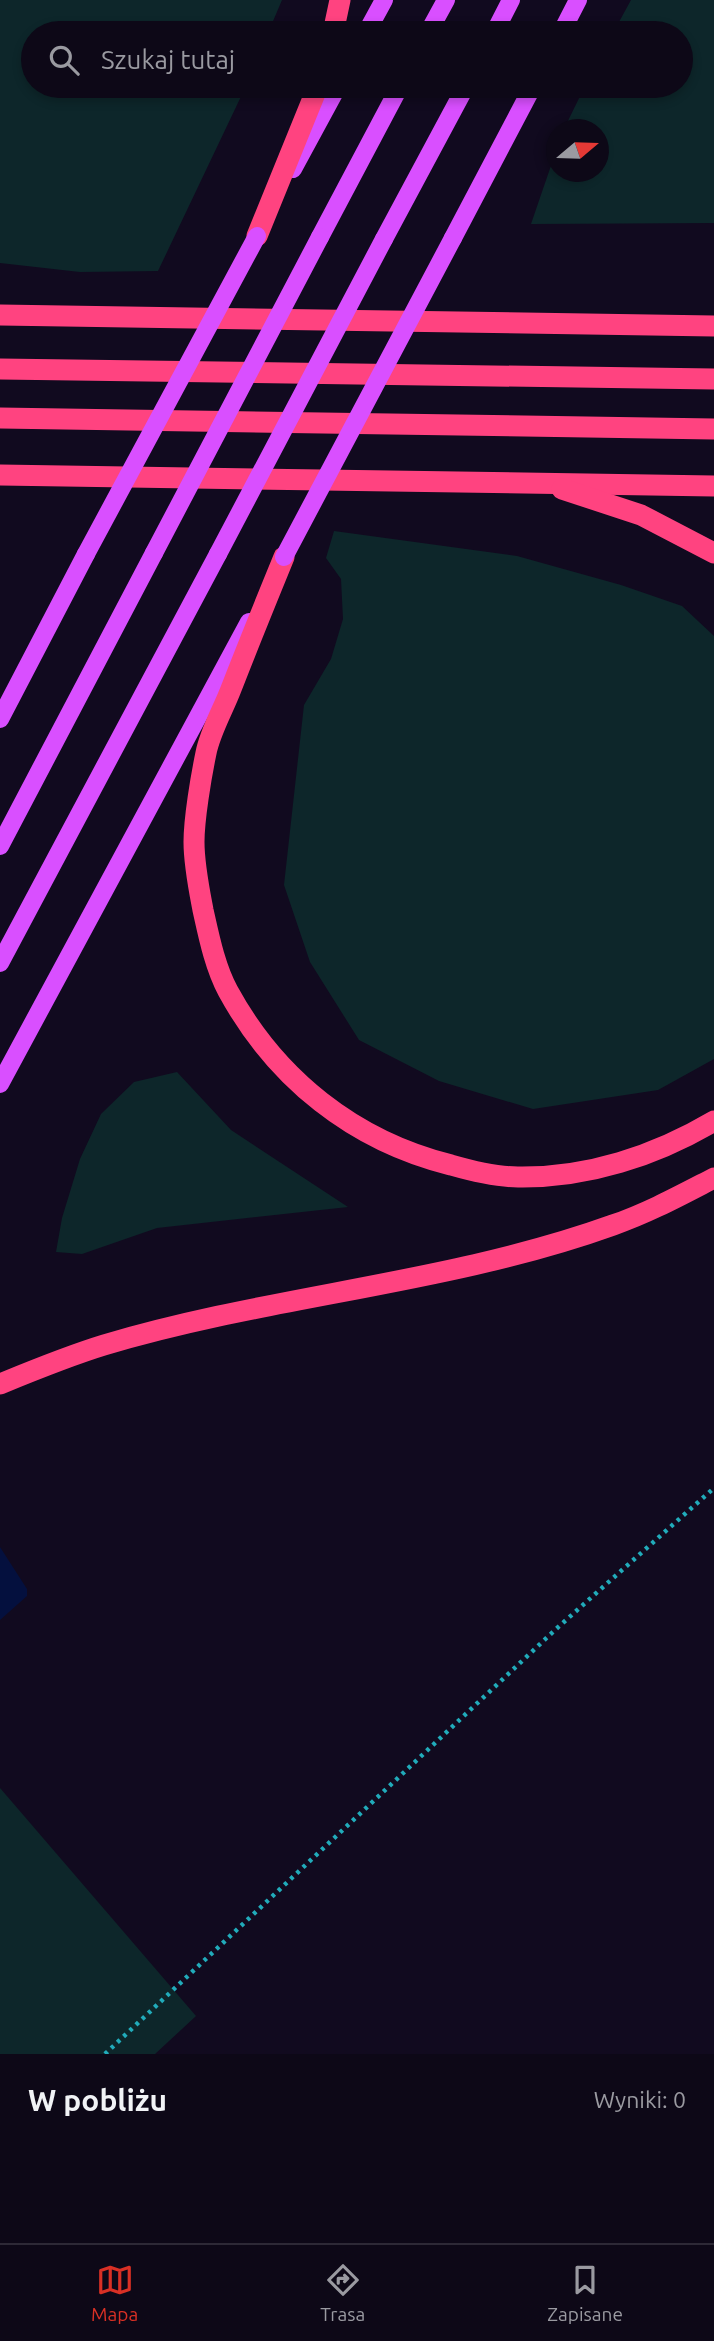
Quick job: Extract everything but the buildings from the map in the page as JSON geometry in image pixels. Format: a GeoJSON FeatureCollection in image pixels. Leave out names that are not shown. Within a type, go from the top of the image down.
{"type":"FeatureCollection","features":[{"type":"Feature","properties":{"kind":"highway"},"geometry":{"type":"LineString","coordinates":[[336,21],[340,0]]}},
{"type":"Feature","properties":{"kind":"highway"},"geometry":{"type":"LineString","coordinates":[[257,236],[313,98]]}},
{"type":"Feature","properties":{"kind":"highway"},"geometry":{"type":"LineString","coordinates":[[0,305],[38,315]]}},
{"type":"Feature","properties":{"kind":"highway"},"geometry":{"type":"LineString","coordinates":[[0,314],[714,326]]}},
{"type":"Feature","properties":{"kind":"highway"},"geometry":{"type":"LineString","coordinates":[[0,369],[714,379]]}},
{"type":"Feature","properties":{"kind":"highway"},"geometry":{"type":"LineString","coordinates":[[0,418],[714,429]]}},
{"type":"Feature","properties":{"kind":"highway"},"geometry":{"type":"LineString","coordinates":[[0,475],[714,486]]}},
{"type":"Feature","properties":{"kind":"highway"},"geometry":{"type":"LineString","coordinates":[[540,482],[641,515],[714,553]]}},
{"type":"Feature","properties":{"kind":"highway"},"geometry":{"type":"LineString","coordinates":[[284,557],[206,751],[194,843],[199,888],[210,942],[227,989],[255,1034],[282,1066],[355,1128],[395,1148],[472,1171],[516,1177],[562,1174],[600,1167],[645,1155],[682,1140],[714,1121]]}},
{"type":"Feature","properties":{"kind":"highway"},"geometry":{"type":"LineString","coordinates":[[0,1384],[60,1359],[198,1321],[485,1263],[553,1244],[615,1225],[714,1178]]}},
{"type":"Feature","properties":{"kind":"main road"},"geometry":{"type":"LineString","coordinates":[[373,21],[384,0]]}},
{"type":"Feature","properties":{"kind":"main road"},"geometry":{"type":"LineString","coordinates":[[435,21],[446,0]]}},
{"type":"Feature","properties":{"kind":"main road"},"geometry":{"type":"LineString","coordinates":[[500,21],[511,0]]}},
{"type":"Feature","properties":{"kind":"main road"},"geometry":{"type":"LineString","coordinates":[[567,21],[578,0]]}},
{"type":"Feature","properties":{"kind":"main road"},"geometry":{"type":"LineString","coordinates":[[0,719],[332,98]]}},
{"type":"Feature","properties":{"kind":"main road"},"geometry":{"type":"LineString","coordinates":[[0,846],[394,98]]}},
{"type":"Feature","properties":{"kind":"main road"},"geometry":{"type":"LineString","coordinates":[[0,964],[460,98]]}},
{"type":"Feature","properties":{"kind":"main road"},"geometry":{"type":"LineString","coordinates":[[0,1084],[284,557],[527,98]]}},
{"type":"Feature","properties":{"kind":"path"},"geometry":{"type":"LineString","coordinates":[[105,2054],[556,1629],[714,1488]]}},
{"type":"Feature","properties":{"kind":"green space"},"geometry":{"type":"Polygon","coordinates":[[[0,0],[282,0],[273,21],[21,21],[21,98],[240,98],[158,271],[80,272],[0,263],[0,0]]]}},
{"type":"Feature","properties":{"kind":"green space"},"geometry":{"type":"Polygon","coordinates":[[[631,0],[714,0],[714,223],[531,224],[546,180],[609,182],[609,119],[569,119],[579,98],[693,98],[693,21],[620,21],[631,0]]]}},
{"type":"Feature","properties":{"kind":"green space"},"geometry":{"type":"Polygon","coordinates":[[[334,531],[517,556],[621,585],[682,606],[714,636],[714,1059],[658,1090],[533,1109],[439,1081],[359,1040],[310,962],[284,885],[304,705],[331,659],[343,619],[341,579],[326,558],[334,531]]]}},
{"type":"Feature","properties":{"kind":"green space"},"geometry":{"type":"Polygon","coordinates":[[[177,1072],[231,1130],[348,1207],[157,1228],[82,1254],[56,1252],[62,1218],[80,1159],[101,1114],[134,1082],[177,1072]]]}},
{"type":"Feature","properties":{"kind":"green space"},"geometry":{"type":"Polygon","coordinates":[[[0,1788],[196,2016],[155,2054],[0,2054],[0,1788]]]}},
{"type":"Feature","properties":{"kind":"shaded area"},"geometry":{"type":"Polygon","coordinates":[[[0,1547],[27,1589],[27,1596],[0,1620],[0,1547]]]}}]}
